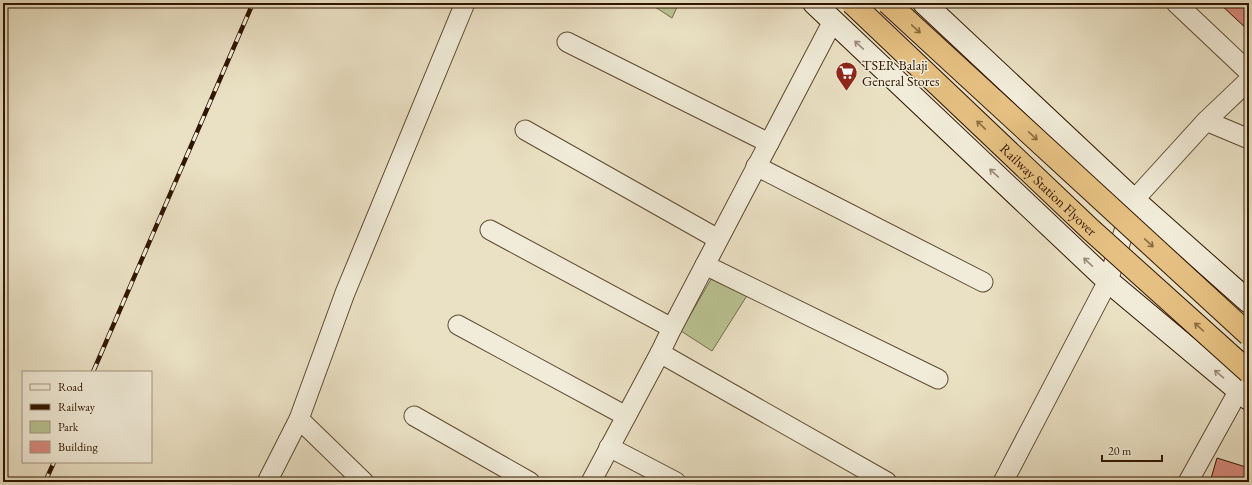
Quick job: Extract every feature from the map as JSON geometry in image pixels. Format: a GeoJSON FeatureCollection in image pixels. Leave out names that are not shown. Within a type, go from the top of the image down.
{"type":"FeatureCollection","features":[{"type":"Feature","properties":{"kind":"main road","name":"Railway Station Flyover"},"geometry":{"type":"LineString","coordinates":[[852,3],[1090,229],[1246,387]]}},
{"type":"Feature","properties":{"kind":"main road","name":"Railway Station Flyover"},"geometry":{"type":"LineString","coordinates":[[888,3],[1249,336]]}},
{"type":"Feature","properties":{"kind":"street"},"geometry":{"type":"LineString","coordinates":[[267,482],[299,418],[345,293],[465,3]]}},
{"type":"Feature","properties":{"kind":"street"},"geometry":{"type":"LineString","coordinates":[[814,3],[1108,280],[1246,387],[1188,482]]}},
{"type":"Feature","properties":{"kind":"street"},"geometry":{"type":"LineString","coordinates":[[924,3],[1134,200],[1249,302]]}},
{"type":"Feature","properties":{"kind":"street"},"geometry":{"type":"LineString","coordinates":[[1176,3],[1249,72]]}},
{"type":"Feature","properties":{"kind":"street"},"geometry":{"type":"LineString","coordinates":[[591,482],[833,21]]}},
{"type":"Feature","properties":{"kind":"street"},"geometry":{"type":"LineString","coordinates":[[567,42],[769,143]]}},
{"type":"Feature","properties":{"kind":"street"},"geometry":{"type":"LineString","coordinates":[[1003,482],[1108,280],[1134,200],[1206,122],[1249,80]]}},
{"type":"Feature","properties":{"kind":"street"},"geometry":{"type":"LineString","coordinates":[[1206,122],[1249,139]]}},
{"type":"Feature","properties":{"kind":"street"},"geometry":{"type":"LineString","coordinates":[[525,130],[718,239]]}},
{"type":"Feature","properties":{"kind":"street"},"geometry":{"type":"LineString","coordinates":[[756,166],[983,282]]}},
{"type":"Feature","properties":{"kind":"street"},"geometry":{"type":"LineString","coordinates":[[490,230],[672,328]]}},
{"type":"Feature","properties":{"kind":"street"},"geometry":{"type":"LineString","coordinates":[[705,265],[938,379]]}},
{"type":"Feature","properties":{"kind":"street"},"geometry":{"type":"LineString","coordinates":[[458,325],[626,416]]}},
{"type":"Feature","properties":{"kind":"street"},"geometry":{"type":"LineString","coordinates":[[660,353],[888,482]]}},
{"type":"Feature","properties":{"kind":"street"},"geometry":{"type":"LineString","coordinates":[[414,416],[530,482]]}},
{"type":"Feature","properties":{"kind":"street"},"geometry":{"type":"LineString","coordinates":[[299,418],[364,482]]}},
{"type":"Feature","properties":{"kind":"street"},"geometry":{"type":"LineString","coordinates":[[609,447],[676,482]]}},
{"type":"Feature","properties":{"kind":"green space"},"geometry":{"type":"Polygon","coordinates":[[[649,3],[679,3],[672,18],[649,3]]]}},
{"type":"Feature","properties":{"kind":"green space"},"geometry":{"type":"Polygon","coordinates":[[[714,274],[748,294],[712,351],[681,331],[714,274]]]}},
{"type":"Feature","properties":{"kind":"building"},"geometry":{"type":"Polygon","coordinates":[[[1219,3],[1249,3],[1249,31],[1219,3]]]}},
{"type":"Feature","properties":{"kind":"building"},"geometry":{"type":"Polygon","coordinates":[[[1217,458],[1249,468],[1249,482],[1210,482],[1217,458]]]}},
{"type":"Feature","properties":{"kind":"railway"},"geometry":{"type":"LineString","coordinates":[[93,371],[253,3]]}},
{"type":"Feature","properties":{"kind":"railway"},"geometry":{"type":"LineString","coordinates":[[45,482],[54,463]]}},
{"type":"Feature","properties":{"kind":"place","name":"TSER Balaji General Stores"},"geometry":{"type":"Point","coordinates":[846,92]}}]}
